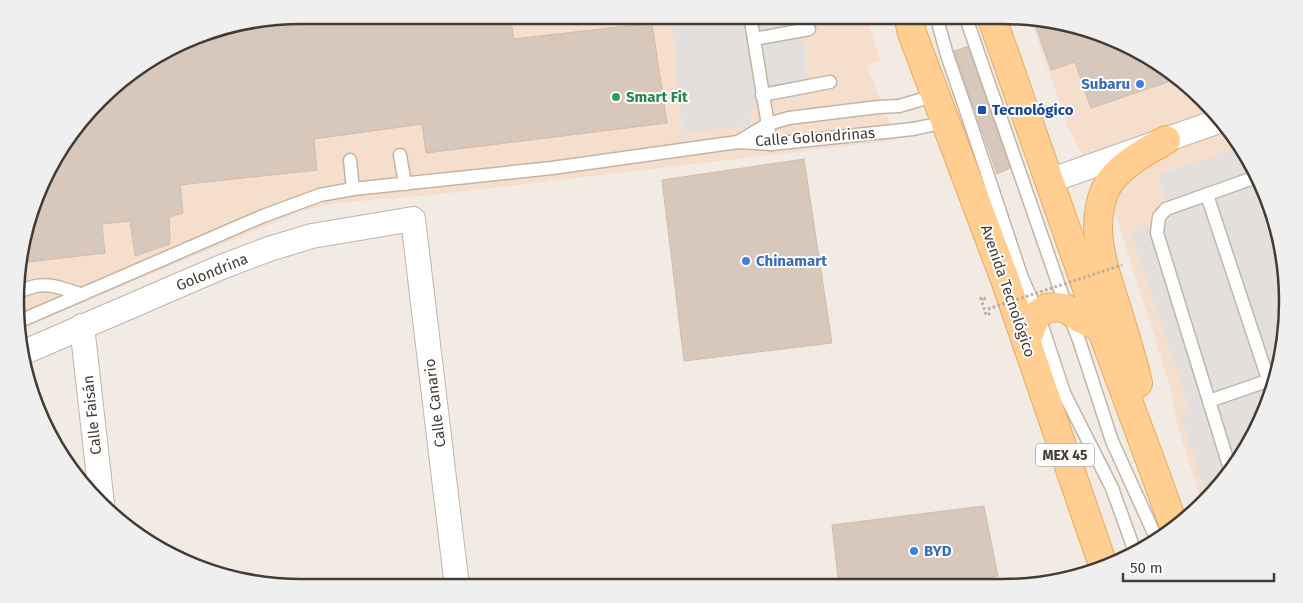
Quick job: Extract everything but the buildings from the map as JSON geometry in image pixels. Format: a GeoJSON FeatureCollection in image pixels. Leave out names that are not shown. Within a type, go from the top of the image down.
{"type":"FeatureCollection","features":[{"type":"Feature","properties":{"kind":"main road","name":"Avenida Tecnológico"},"geometry":{"type":"LineString","coordinates":[[909,24],[1000,268],[1101,561]]}},
{"type":"Feature","properties":{"kind":"main road"},"geometry":{"type":"LineString","coordinates":[[994,24],[1101,328],[1172,521]]}},
{"type":"Feature","properties":{"kind":"main road"},"geometry":{"type":"LineString","coordinates":[[1156,476],[1135,367],[1106,274],[1099,243],[1098,216],[1106,190],[1118,173],[1138,156],[1166,140]]}},
{"type":"Feature","properties":{"kind":"main road"},"geometry":{"type":"LineString","coordinates":[[1026,342],[1038,314],[1047,308],[1058,307],[1068,309],[1078,317],[1101,328]]}},
{"type":"Feature","properties":{"kind":"street"},"geometry":{"type":"LineString","coordinates":[[1049,181],[1214,123]]}},
{"type":"Feature","properties":{"kind":"street","name":"Golondrina"},"geometry":{"type":"LineString","coordinates":[[28,350],[219,268],[269,249],[312,236],[413,219]]}},
{"type":"Feature","properties":{"kind":"street","name":"Calle Canario"},"geometry":{"type":"LineString","coordinates":[[413,219],[456,579]]}},
{"type":"Feature","properties":{"kind":"street","name":"Calle Faisán"},"geometry":{"type":"LineString","coordinates":[[82,326],[101,493]]}},
{"type":"Feature","properties":{"kind":"lane"},"geometry":{"type":"LineString","coordinates":[[752,24],[771,144]]}},
{"type":"Feature","properties":{"kind":"lane"},"geometry":{"type":"LineString","coordinates":[[939,24],[1022,278],[1038,314],[1064,393],[1112,488],[1133,546]]}},
{"type":"Feature","properties":{"kind":"lane"},"geometry":{"type":"LineString","coordinates":[[968,24],[1079,340],[1112,441],[1153,534]]}},
{"type":"Feature","properties":{"kind":"lane"},"geometry":{"type":"LineString","coordinates":[[754,39],[809,29]]}},
{"type":"Feature","properties":{"kind":"lane"},"geometry":{"type":"LineString","coordinates":[[762,95],[830,82]]}},
{"type":"Feature","properties":{"kind":"lane","name":"Calle Golondrinas"},"geometry":{"type":"LineString","coordinates":[[738,142],[768,124],[789,118],[899,106],[937,95]]}},
{"type":"Feature","properties":{"kind":"lane","name":"Calle Golondrinas"},"geometry":{"type":"LineString","coordinates":[[738,142],[771,144],[913,129],[946,122]]}},
{"type":"Feature","properties":{"kind":"lane"},"geometry":{"type":"LineString","coordinates":[[24,319],[271,213],[320,195],[352,189],[552,168],[738,142]]}},
{"type":"Feature","properties":{"kind":"lane"},"geometry":{"type":"LineString","coordinates":[[400,155],[405,184]]}},
{"type":"Feature","properties":{"kind":"lane"},"geometry":{"type":"LineString","coordinates":[[350,160],[352,189]]}},
{"type":"Feature","properties":{"kind":"lane"},"geometry":{"type":"LineString","coordinates":[[1228,462],[1157,233],[1159,217],[1166,209],[1251,179]]}},
{"type":"Feature","properties":{"kind":"lane"},"geometry":{"type":"LineString","coordinates":[[1207,195],[1269,376]]}},
{"type":"Feature","properties":{"kind":"lane"},"geometry":{"type":"LineString","coordinates":[[24,289],[48,286],[80,294]]}},
{"type":"Feature","properties":{"kind":"lane"},"geometry":{"type":"LineString","coordinates":[[1210,401],[1267,383]]}},
{"type":"Feature","properties":{"kind":"path"},"geometry":{"type":"LineString","coordinates":[[986,315],[981,298],[984,298],[988,309],[1122,265]]}},
{"type":"Feature","properties":{"kind":"shaded area"},"geometry":{"type":"Polygon","coordinates":[[[283,24],[870,24],[880,60],[867,66],[897,140],[432,195],[336,203],[302,211],[25,327],[24,283],[26,265],[38,212],[52,179],[81,132],[118,93],[132,81],[163,61],[212,38],[247,29],[283,24]]]}},
{"type":"Feature","properties":{"kind":"shaded area"},"geometry":{"type":"Polygon","coordinates":[[[672,24],[803,24],[807,95],[753,106],[750,126],[683,133],[672,24]]]}},
{"type":"Feature","properties":{"kind":"shaded area"},"geometry":{"type":"Polygon","coordinates":[[[1033,25],[1091,38],[1124,52],[1171,81],[1198,105],[1222,132],[1251,179],[1265,212],[1274,247],[1279,283],[1279,320],[1274,356],[1265,391],[1251,424],[1222,471],[1200,496],[1176,421],[1172,392],[1116,216],[1069,129],[1033,25]]]}},
{"type":"Feature","properties":{"kind":"shaded area"},"geometry":{"type":"Polygon","coordinates":[[[1233,149],[1251,179],[1265,212],[1277,265],[1279,320],[1274,356],[1265,391],[1242,440],[1222,471],[1205,491],[1180,414],[1189,407],[1131,234],[1173,218],[1158,175],[1233,149]]]}},
{"type":"Feature","properties":{"kind":"place","name":"Subaru"},"geometry":{"type":"Point","coordinates":[1140,84]}},
{"type":"Feature","properties":{"kind":"place","name":"Smart Fit"},"geometry":{"type":"Point","coordinates":[616,97]}},
{"type":"Feature","properties":{"kind":"place","name":"Tecnológico"},"geometry":{"type":"Point","coordinates":[982,110]}},
{"type":"Feature","properties":{"kind":"place","name":"Chinamart"},"geometry":{"type":"Point","coordinates":[746,261]}},
{"type":"Feature","properties":{"kind":"place","name":"BYD"},"geometry":{"type":"Point","coordinates":[914,551]}}]}
